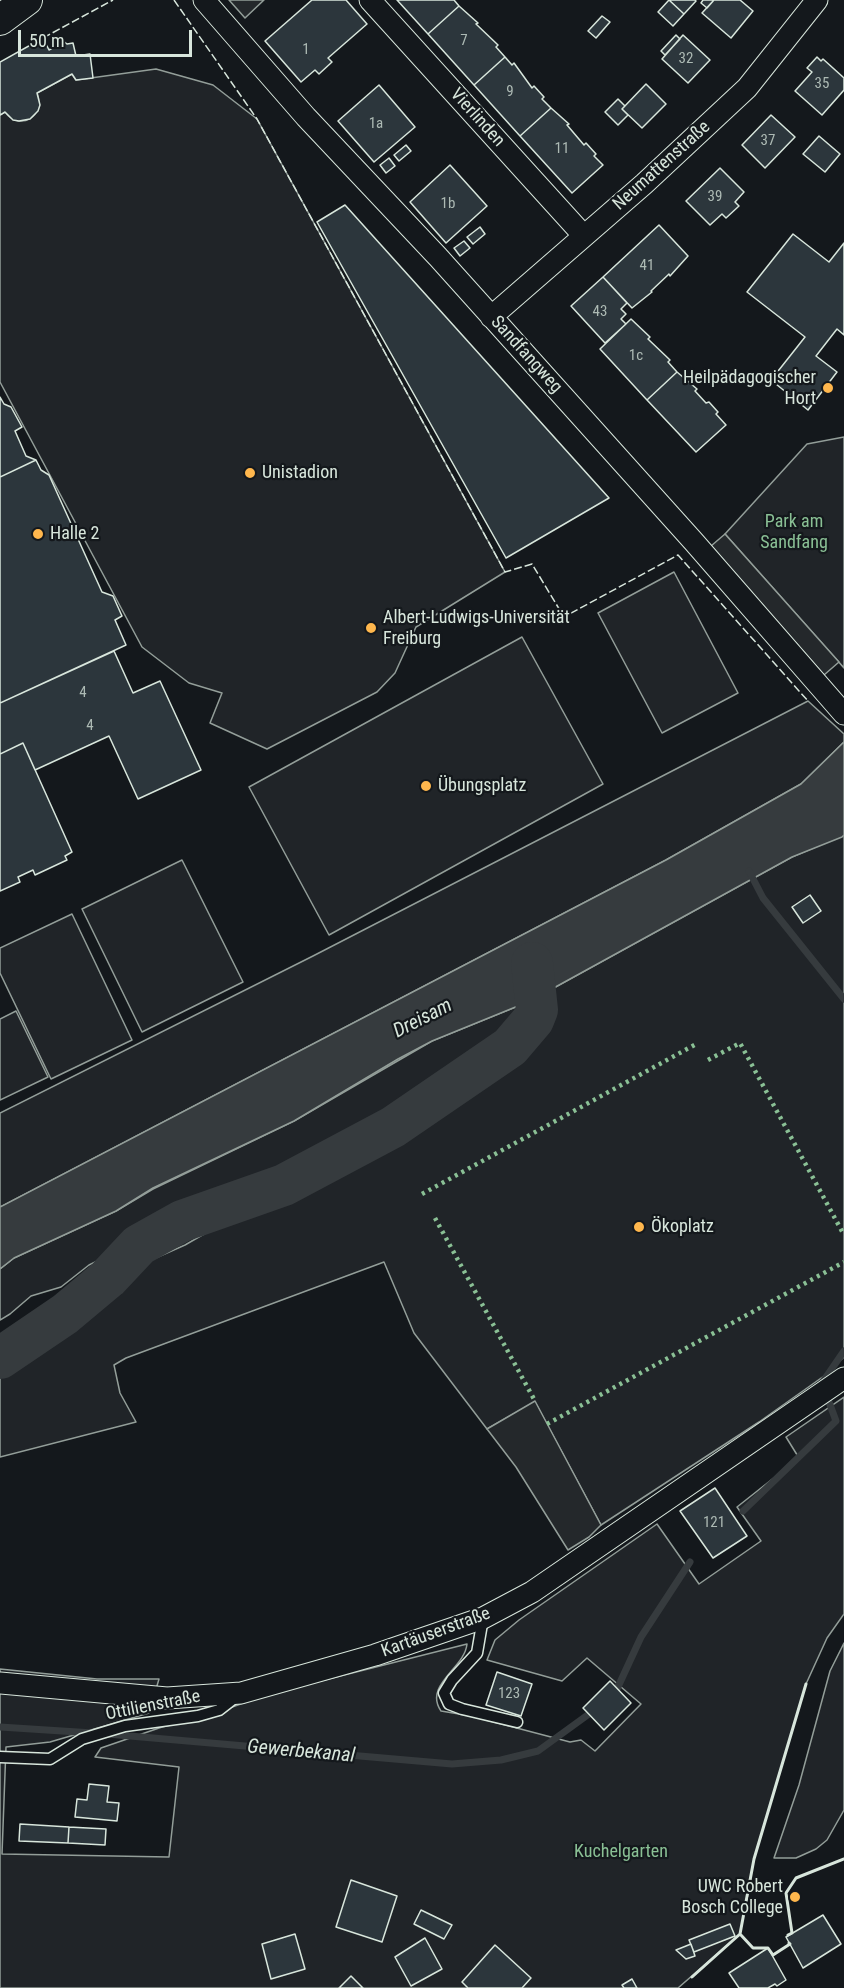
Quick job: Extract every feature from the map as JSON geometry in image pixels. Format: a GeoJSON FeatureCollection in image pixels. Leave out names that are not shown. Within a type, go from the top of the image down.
{"type":"FeatureCollection","features":[{"type":"Feature","properties":{"kind":"main road"},"geometry":{"type":"LineString","coordinates":[[0,20],[27,0]]}},
{"type":"Feature","properties":{"kind":"street","name":"Sandfangweg"},"geometry":{"type":"LineString","coordinates":[[204,0],[306,117],[694,542],[844,714]]}},
{"type":"Feature","properties":{"kind":"street","name":"Vierlinden"},"geometry":{"type":"LineString","coordinates":[[370,0],[584,236]]}},
{"type":"Feature","properties":{"kind":"street","name":"Neumattenstraße"},"geometry":{"type":"LineString","coordinates":[[491,317],[644,184],[747,88],[818,0]]}},
{"type":"Feature","properties":{"kind":"street","name":"Kartäuserstraße"},"geometry":{"type":"LineString","coordinates":[[0,1683],[167,1698],[241,1693],[375,1655],[483,1618],[532,1592],[844,1379]]}},
{"type":"Feature","properties":{"kind":"lane"},"geometry":{"type":"LineString","coordinates":[[483,1618],[477,1653],[452,1680],[444,1693],[449,1704],[517,1722]]}},
{"type":"Feature","properties":{"kind":"lane","name":"Ottilienstraße"},"geometry":{"type":"LineString","coordinates":[[0,1757],[50,1759],[82,1738],[125,1726],[198,1716],[219,1710],[241,1693]]}},
{"type":"Feature","properties":{"kind":"green space","name":"Unistadion"},"geometry":{"type":"Polygon","coordinates":[[[156,69],[213,85],[257,119],[505,572],[416,627],[395,673],[377,692],[267,749],[210,723],[222,693],[189,683],[142,647],[0,382],[0,115],[5,112],[18,121],[30,119],[38,108],[37,93],[72,74],[76,80],[156,69]]]}},
{"type":"Feature","properties":{"kind":"green space","name":"Park am Sandfang"},"geometry":{"type":"Polygon","coordinates":[[[844,437],[844,668],[725,534],[807,444],[844,437]]]}},
{"type":"Feature","properties":{"kind":"green space"},"geometry":{"type":"Polygon","coordinates":[[[674,572],[738,693],[662,733],[598,613],[674,572]]]}},
{"type":"Feature","properties":{"kind":"green space","name":"Übungsplatz"},"geometry":{"type":"Polygon","coordinates":[[[522,637],[603,784],[329,935],[249,787],[522,637]]]}},
{"type":"Feature","properties":{"kind":"green space"},"geometry":{"type":"Polygon","coordinates":[[[808,701],[844,734],[844,742],[801,784],[666,860],[0,1207],[0,1113],[313,956],[808,701]]]}},
{"type":"Feature","properties":{"kind":"green space"},"geometry":{"type":"Polygon","coordinates":[[[844,835],[844,1357],[824,1376],[759,1422],[601,1525],[535,1402],[487,1429],[414,1333],[384,1262],[126,1358],[114,1365],[120,1393],[136,1422],[0,1457],[0,1367],[42,1346],[87,1310],[109,1286],[133,1268],[185,1245],[396,1139],[414,1123],[500,1068],[520,1050],[536,1032],[546,1012],[550,990],[792,857],[844,835]]]}},
{"type":"Feature","properties":{"kind":"green space"},"geometry":{"type":"Polygon","coordinates":[[[182,860],[243,982],[142,1032],[82,909],[182,860]]]}},
{"type":"Feature","properties":{"kind":"green space"},"geometry":{"type":"Polygon","coordinates":[[[72,914],[132,1040],[51,1079],[0,973],[0,948],[72,914]]]}},
{"type":"Feature","properties":{"kind":"green space"},"geometry":{"type":"Polygon","coordinates":[[[518,1006],[526,1018],[501,1049],[460,1076],[443,1083],[414,1104],[276,1173],[239,1188],[229,1187],[179,1205],[116,1252],[89,1265],[61,1287],[31,1296],[0,1320],[0,1269],[14,1258],[116,1211],[153,1189],[294,1121],[432,1041],[518,1006]]]}},
{"type":"Feature","properties":{"kind":"green space"},"geometry":{"type":"Polygon","coordinates":[[[16,1011],[48,1077],[0,1100],[0,1019],[16,1011]]]}},
{"type":"Feature","properties":{"kind":"green space","name":"Kuchelgarten"},"geometry":{"type":"Polygon","coordinates":[[[844,1397],[844,1614],[827,1638],[806,1684],[754,1859],[740,1934],[678,1988],[0,1988],[0,1669],[97,1679],[159,1679],[149,1713],[50,1742],[6,1747],[2,1854],[169,1857],[179,1767],[95,1757],[101,1748],[162,1727],[201,1718],[269,1694],[467,1644],[465,1653],[437,1693],[437,1702],[441,1711],[471,1716],[570,1742],[581,1740],[595,1751],[641,1704],[587,1658],[562,1681],[487,1660],[495,1640],[519,1620],[657,1524],[699,1584],[761,1541],[737,1507],[799,1458],[786,1437],[844,1397]]]}},
{"type":"Feature","properties":{"kind":"green space"},"geometry":{"type":"Polygon","coordinates":[[[844,1643],[844,1810],[827,1840],[816,1849],[796,1858],[774,1858],[799,1785],[830,1671],[844,1643]]]}},
{"type":"Feature","properties":{"kind":"shaded area"},"geometry":{"type":"Polygon","coordinates":[[[229,0],[264,0],[245,18],[229,0]]]}},
{"type":"Feature","properties":{"kind":"shaded area"},"geometry":{"type":"Polygon","coordinates":[[[725,534],[839,662],[824,675],[711,546],[725,534]]]}},
{"type":"Feature","properties":{"kind":"shaded area"},"geometry":{"type":"Polygon","coordinates":[[[535,1401],[601,1525],[589,1537],[568,1550],[516,1467],[487,1429],[535,1401]]]}},
{"type":"Feature","properties":{"kind":"water","name":"Dreisam"},"geometry":{"type":"Polygon","coordinates":[[[844,742],[844,835],[842,837],[792,857],[518,1006],[432,1041],[294,1121],[153,1188],[116,1211],[14,1258],[0,1269],[0,1207],[666,860],[801,784],[844,742]]]}},
{"type":"Feature","properties":{"kind":"building"},"geometry":{"type":"Polygon","coordinates":[[[312,0],[346,0],[367,24],[328,58],[332,62],[319,74],[315,70],[301,82],[265,41],[312,0]]]}},
{"type":"Feature","properties":{"kind":"building"},"geometry":{"type":"Polygon","coordinates":[[[397,0],[454,0],[459,6],[428,34],[397,0]]]}},
{"type":"Feature","properties":{"kind":"building"},"geometry":{"type":"Polygon","coordinates":[[[669,0],[684,14],[673,26],[658,12],[669,0]]]}},
{"type":"Feature","properties":{"kind":"building"},"geometry":{"type":"Polygon","coordinates":[[[669,0],[695,0],[696,1],[684,14],[669,0]]]}},
{"type":"Feature","properties":{"kind":"building"},"geometry":{"type":"Polygon","coordinates":[[[703,0],[714,0],[707,8],[701,3],[703,0]]]}},
{"type":"Feature","properties":{"kind":"building"},"geometry":{"type":"Polygon","coordinates":[[[714,0],[740,0],[753,11],[731,38],[702,13],[714,0]]]}},
{"type":"Feature","properties":{"kind":"building"},"geometry":{"type":"Polygon","coordinates":[[[459,6],[498,45],[496,47],[505,57],[474,85],[428,34],[459,6]]]}},
{"type":"Feature","properties":{"kind":"building"},"geometry":{"type":"Polygon","coordinates":[[[602,16],[610,22],[596,38],[588,31],[602,16]]]}},
{"type":"Feature","properties":{"kind":"building"},"geometry":{"type":"Polygon","coordinates":[[[676,35],[680,39],[665,55],[661,51],[676,35]]]}},
{"type":"Feature","properties":{"kind":"building"},"geometry":{"type":"Polygon","coordinates":[[[683,35],[710,60],[688,83],[662,59],[683,35]]]}},
{"type":"Feature","properties":{"kind":"building"},"geometry":{"type":"Polygon","coordinates":[[[43,38],[49,50],[58,40],[62,40],[67,44],[73,43],[76,56],[90,54],[93,78],[76,80],[72,74],[37,93],[40,105],[38,111],[30,119],[13,120],[5,112],[0,115],[0,62],[43,38]]]}},
{"type":"Feature","properties":{"kind":"building"},"geometry":{"type":"Polygon","coordinates":[[[505,57],[512,65],[514,63],[532,88],[534,86],[551,108],[520,136],[474,85],[505,57]]]}},
{"type":"Feature","properties":{"kind":"building"},"geometry":{"type":"Polygon","coordinates":[[[817,57],[821,61],[823,59],[844,78],[844,90],[822,115],[795,91],[812,72],[807,68],[817,57]]]}},
{"type":"Feature","properties":{"kind":"building"},"geometry":{"type":"Polygon","coordinates":[[[646,84],[666,104],[642,128],[622,109],[646,84]]]}},
{"type":"Feature","properties":{"kind":"building"},"geometry":{"type":"Polygon","coordinates":[[[379,85],[415,127],[374,162],[338,121],[379,85]]]}},
{"type":"Feature","properties":{"kind":"building"},"geometry":{"type":"Polygon","coordinates":[[[618,99],[625,106],[622,109],[628,115],[618,125],[605,112],[618,99]]]}},
{"type":"Feature","properties":{"kind":"building"},"geometry":{"type":"Polygon","coordinates":[[[551,108],[569,124],[567,125],[584,145],[586,143],[596,154],[594,156],[603,165],[572,193],[520,136],[551,108]]]}},
{"type":"Feature","properties":{"kind":"building"},"geometry":{"type":"Polygon","coordinates":[[[771,115],[795,137],[765,168],[742,145],[771,115]]]}},
{"type":"Feature","properties":{"kind":"building"},"geometry":{"type":"Polygon","coordinates":[[[819,136],[840,154],[825,172],[803,154],[819,136]]]}},
{"type":"Feature","properties":{"kind":"building"},"geometry":{"type":"Polygon","coordinates":[[[406,145],[411,151],[399,161],[394,155],[406,145]]]}},
{"type":"Feature","properties":{"kind":"building"},"geometry":{"type":"Polygon","coordinates":[[[389,158],[395,166],[386,173],[380,165],[389,158]]]}},
{"type":"Feature","properties":{"kind":"building"},"geometry":{"type":"Polygon","coordinates":[[[450,165],[487,206],[446,243],[410,202],[450,165]]]}},
{"type":"Feature","properties":{"kind":"building"},"geometry":{"type":"Polygon","coordinates":[[[720,168],[744,192],[735,202],[739,206],[726,218],[722,214],[710,225],[686,201],[720,168]]]}},
{"type":"Feature","properties":{"kind":"building"},"geometry":{"type":"Polygon","coordinates":[[[345,205],[609,498],[506,558],[317,222],[345,205]]]}},
{"type":"Feature","properties":{"kind":"building"},"geometry":{"type":"Polygon","coordinates":[[[659,225],[688,256],[670,276],[669,274],[632,308],[603,277],[659,225]]]}},
{"type":"Feature","properties":{"kind":"building"},"geometry":{"type":"Polygon","coordinates":[[[480,227],[485,234],[473,244],[467,237],[480,227]]]}},
{"type":"Feature","properties":{"kind":"building"},"geometry":{"type":"Polygon","coordinates":[[[793,234],[829,262],[844,243],[844,335],[837,329],[816,356],[837,372],[808,410],[771,380],[805,337],[747,292],[793,234]]]}},
{"type":"Feature","properties":{"kind":"building"},"geometry":{"type":"Polygon","coordinates":[[[464,241],[470,248],[460,256],[454,248],[464,241]]]}},
{"type":"Feature","properties":{"kind":"building"},"geometry":{"type":"Polygon","coordinates":[[[603,277],[627,303],[621,309],[626,314],[621,319],[626,324],[605,343],[571,306],[603,277]]]}},
{"type":"Feature","properties":{"kind":"building"},"geometry":{"type":"Polygon","coordinates":[[[631,319],[670,360],[668,362],[677,372],[647,400],[600,349],[631,319]]]}},
{"type":"Feature","properties":{"kind":"building"},"geometry":{"type":"Polygon","coordinates":[[[677,372],[697,389],[695,391],[706,403],[709,402],[726,425],[696,452],[647,400],[677,372]]]}},
{"type":"Feature","properties":{"kind":"building"},"geometry":{"type":"Polygon","coordinates":[[[0,397],[4,404],[11,407],[22,427],[15,431],[26,456],[36,460],[0,477],[0,397]]]}},
{"type":"Feature","properties":{"kind":"building","name":"Halle 2"},"geometry":{"type":"Polygon","coordinates":[[[36,460],[41,470],[49,475],[102,592],[113,596],[122,616],[115,620],[126,645],[0,703],[0,477],[36,460]]]}},
{"type":"Feature","properties":{"kind":"building"},"geometry":{"type":"Polygon","coordinates":[[[114,651],[133,693],[160,681],[201,770],[138,799],[109,736],[35,770],[23,743],[0,754],[0,703],[114,651]]]}},
{"type":"Feature","properties":{"kind":"building"},"geometry":{"type":"Polygon","coordinates":[[[23,743],[72,852],[65,856],[67,860],[35,875],[33,870],[18,877],[20,882],[0,891],[0,754],[23,743]]]}},
{"type":"Feature","properties":{"kind":"building"},"geometry":{"type":"Polygon","coordinates":[[[810,895],[821,911],[803,923],[792,907],[810,895]]]}},
{"type":"Feature","properties":{"kind":"building"},"geometry":{"type":"Polygon","coordinates":[[[715,1488],[747,1536],[713,1558],[680,1511],[715,1488]]]}},
{"type":"Feature","properties":{"kind":"building"},"geometry":{"type":"Polygon","coordinates":[[[497,1672],[532,1684],[521,1716],[486,1705],[497,1672]]]}},
{"type":"Feature","properties":{"kind":"building"},"geometry":{"type":"Polygon","coordinates":[[[610,1681],[631,1703],[604,1730],[583,1708],[610,1681]]]}},
{"type":"Feature","properties":{"kind":"building"},"geometry":{"type":"Polygon","coordinates":[[[89,1784],[109,1786],[107,1802],[119,1803],[117,1821],[75,1817],[77,1799],[87,1800],[89,1784]]]}},
{"type":"Feature","properties":{"kind":"building"},"geometry":{"type":"Polygon","coordinates":[[[20,1824],[69,1827],[68,1843],[19,1841],[20,1824]]]}},
{"type":"Feature","properties":{"kind":"building"},"geometry":{"type":"Polygon","coordinates":[[[69,1827],[106,1829],[105,1845],[68,1843],[69,1827]]]}},
{"type":"Feature","properties":{"kind":"building"},"geometry":{"type":"Polygon","coordinates":[[[351,1880],[397,1896],[382,1942],[336,1927],[351,1880]]]}},
{"type":"Feature","properties":{"kind":"building"},"geometry":{"type":"Polygon","coordinates":[[[421,1910],[452,1925],[444,1939],[414,1924],[421,1910]]]}},
{"type":"Feature","properties":{"kind":"building"},"geometry":{"type":"Polygon","coordinates":[[[823,1915],[841,1944],[803,1968],[786,1937],[823,1915]]]}},
{"type":"Feature","properties":{"kind":"building"},"geometry":{"type":"Polygon","coordinates":[[[730,1924],[735,1936],[694,1952],[689,1940],[730,1924]]]}},
{"type":"Feature","properties":{"kind":"building"},"geometry":{"type":"Polygon","coordinates":[[[295,1934],[305,1969],[271,1979],[262,1944],[295,1934]]]}},
{"type":"Feature","properties":{"kind":"building"},"geometry":{"type":"Polygon","coordinates":[[[425,1938],[442,1969],[411,1986],[395,1957],[425,1938]]]}},
{"type":"Feature","properties":{"kind":"building"},"geometry":{"type":"Polygon","coordinates":[[[691,1944],[695,1956],[686,1959],[676,1950],[691,1944]]]}},
{"type":"Feature","properties":{"kind":"building"},"geometry":{"type":"Polygon","coordinates":[[[495,1945],[531,1978],[522,1988],[468,1988],[462,1982],[495,1945]]]}},
{"type":"Feature","properties":{"kind":"building"},"geometry":{"type":"Polygon","coordinates":[[[768,1948],[786,1980],[777,1986],[775,1984],[768,1988],[739,1988],[729,1973],[768,1948]]]}},
{"type":"Feature","properties":{"kind":"building"},"geometry":{"type":"Polygon","coordinates":[[[351,1976],[363,1988],[339,1988],[351,1976]]]}},
{"type":"Feature","properties":{"kind":"building"},"geometry":{"type":"Polygon","coordinates":[[[632,1979],[637,1988],[624,1988],[622,1985],[632,1979]]]}},
{"type":"Feature","properties":{"kind":"waterway"},"geometry":{"type":"LineString","coordinates":[[749,871],[763,898],[844,999]]}},
{"type":"Feature","properties":{"kind":"waterway"},"geometry":{"type":"LineString","coordinates":[[0,1358],[65,1314],[108,1278],[139,1245],[182,1221],[284,1185],[393,1127],[510,1047],[533,1020],[537,1010],[532,963]]}},
{"type":"Feature","properties":{"kind":"waterway"},"geometry":{"type":"LineString","coordinates":[[743,1511],[836,1421],[822,1383],[844,1351]]}},
{"type":"Feature","properties":{"kind":"waterway","name":"Gewerbekanal"},"geometry":{"type":"LineString","coordinates":[[617,1689],[641,1637],[690,1562]]}},
{"type":"Feature","properties":{"kind":"waterway","name":"Gewerbekanal"},"geometry":{"type":"LineString","coordinates":[[107,1734],[452,1764],[501,1760],[538,1751],[589,1714]]}},
{"type":"Feature","properties":{"kind":"waterway","name":"Gewerbekanal"},"geometry":{"type":"LineString","coordinates":[[0,1727],[93,1733]]}},
{"type":"Feature","properties":{"kind":"hedge"},"geometry":{"type":"LineString","coordinates":[[422,1194],[698,1043]]}},
{"type":"Feature","properties":{"kind":"hedge"},"geometry":{"type":"LineString","coordinates":[[708,1060],[740,1043],[844,1235]]}},
{"type":"Feature","properties":{"kind":"hedge"},"geometry":{"type":"LineString","coordinates":[[435,1218],[535,1401]]}},
{"type":"Feature","properties":{"kind":"hedge"},"geometry":{"type":"LineString","coordinates":[[547,1424],[844,1262]]}},
{"type":"Feature","properties":{"kind":"fence"},"geometry":{"type":"LineString","coordinates":[[43,38],[113,0]]}},
{"type":"Feature","properties":{"kind":"fence"},"geometry":{"type":"LineString","coordinates":[[174,0],[257,119],[505,572],[532,564],[564,617],[678,555],[808,701]]}},
{"type":"Feature","properties":{"kind":"wall"},"geometry":{"type":"LineString","coordinates":[[740,1934],[754,1859],[806,1684]]}},
{"type":"Feature","properties":{"kind":"wall"},"geometry":{"type":"LineString","coordinates":[[788,1935],[792,1933],[786,1893],[796,1878],[844,1859]]}},
{"type":"Feature","properties":{"kind":"wall"},"geometry":{"type":"LineString","coordinates":[[692,1977],[740,1934],[753,1948],[768,1948],[773,1955],[789,1943]]}},
{"type":"Feature","properties":{"kind":"place","name":"Heilpädagogischer Hort"},"geometry":{"type":"Point","coordinates":[828,388]}},
{"type":"Feature","properties":{"kind":"place","name":"Unistadion"},"geometry":{"type":"Point","coordinates":[250,473]}},
{"type":"Feature","properties":{"kind":"place","name":"Halle 2"},"geometry":{"type":"Point","coordinates":[38,534]}},
{"type":"Feature","properties":{"kind":"place","name":"Albert-Ludwigs-Universität Freiburg"},"geometry":{"type":"Point","coordinates":[371,628]}},
{"type":"Feature","properties":{"kind":"place","name":"Übungsplatz"},"geometry":{"type":"Point","coordinates":[426,786]}},
{"type":"Feature","properties":{"kind":"place","name":"Ökoplatz"},"geometry":{"type":"Point","coordinates":[639,1227]}},
{"type":"Feature","properties":{"kind":"place","name":"UWC Robert Bosch College"},"geometry":{"type":"Point","coordinates":[795,1897]}}]}
